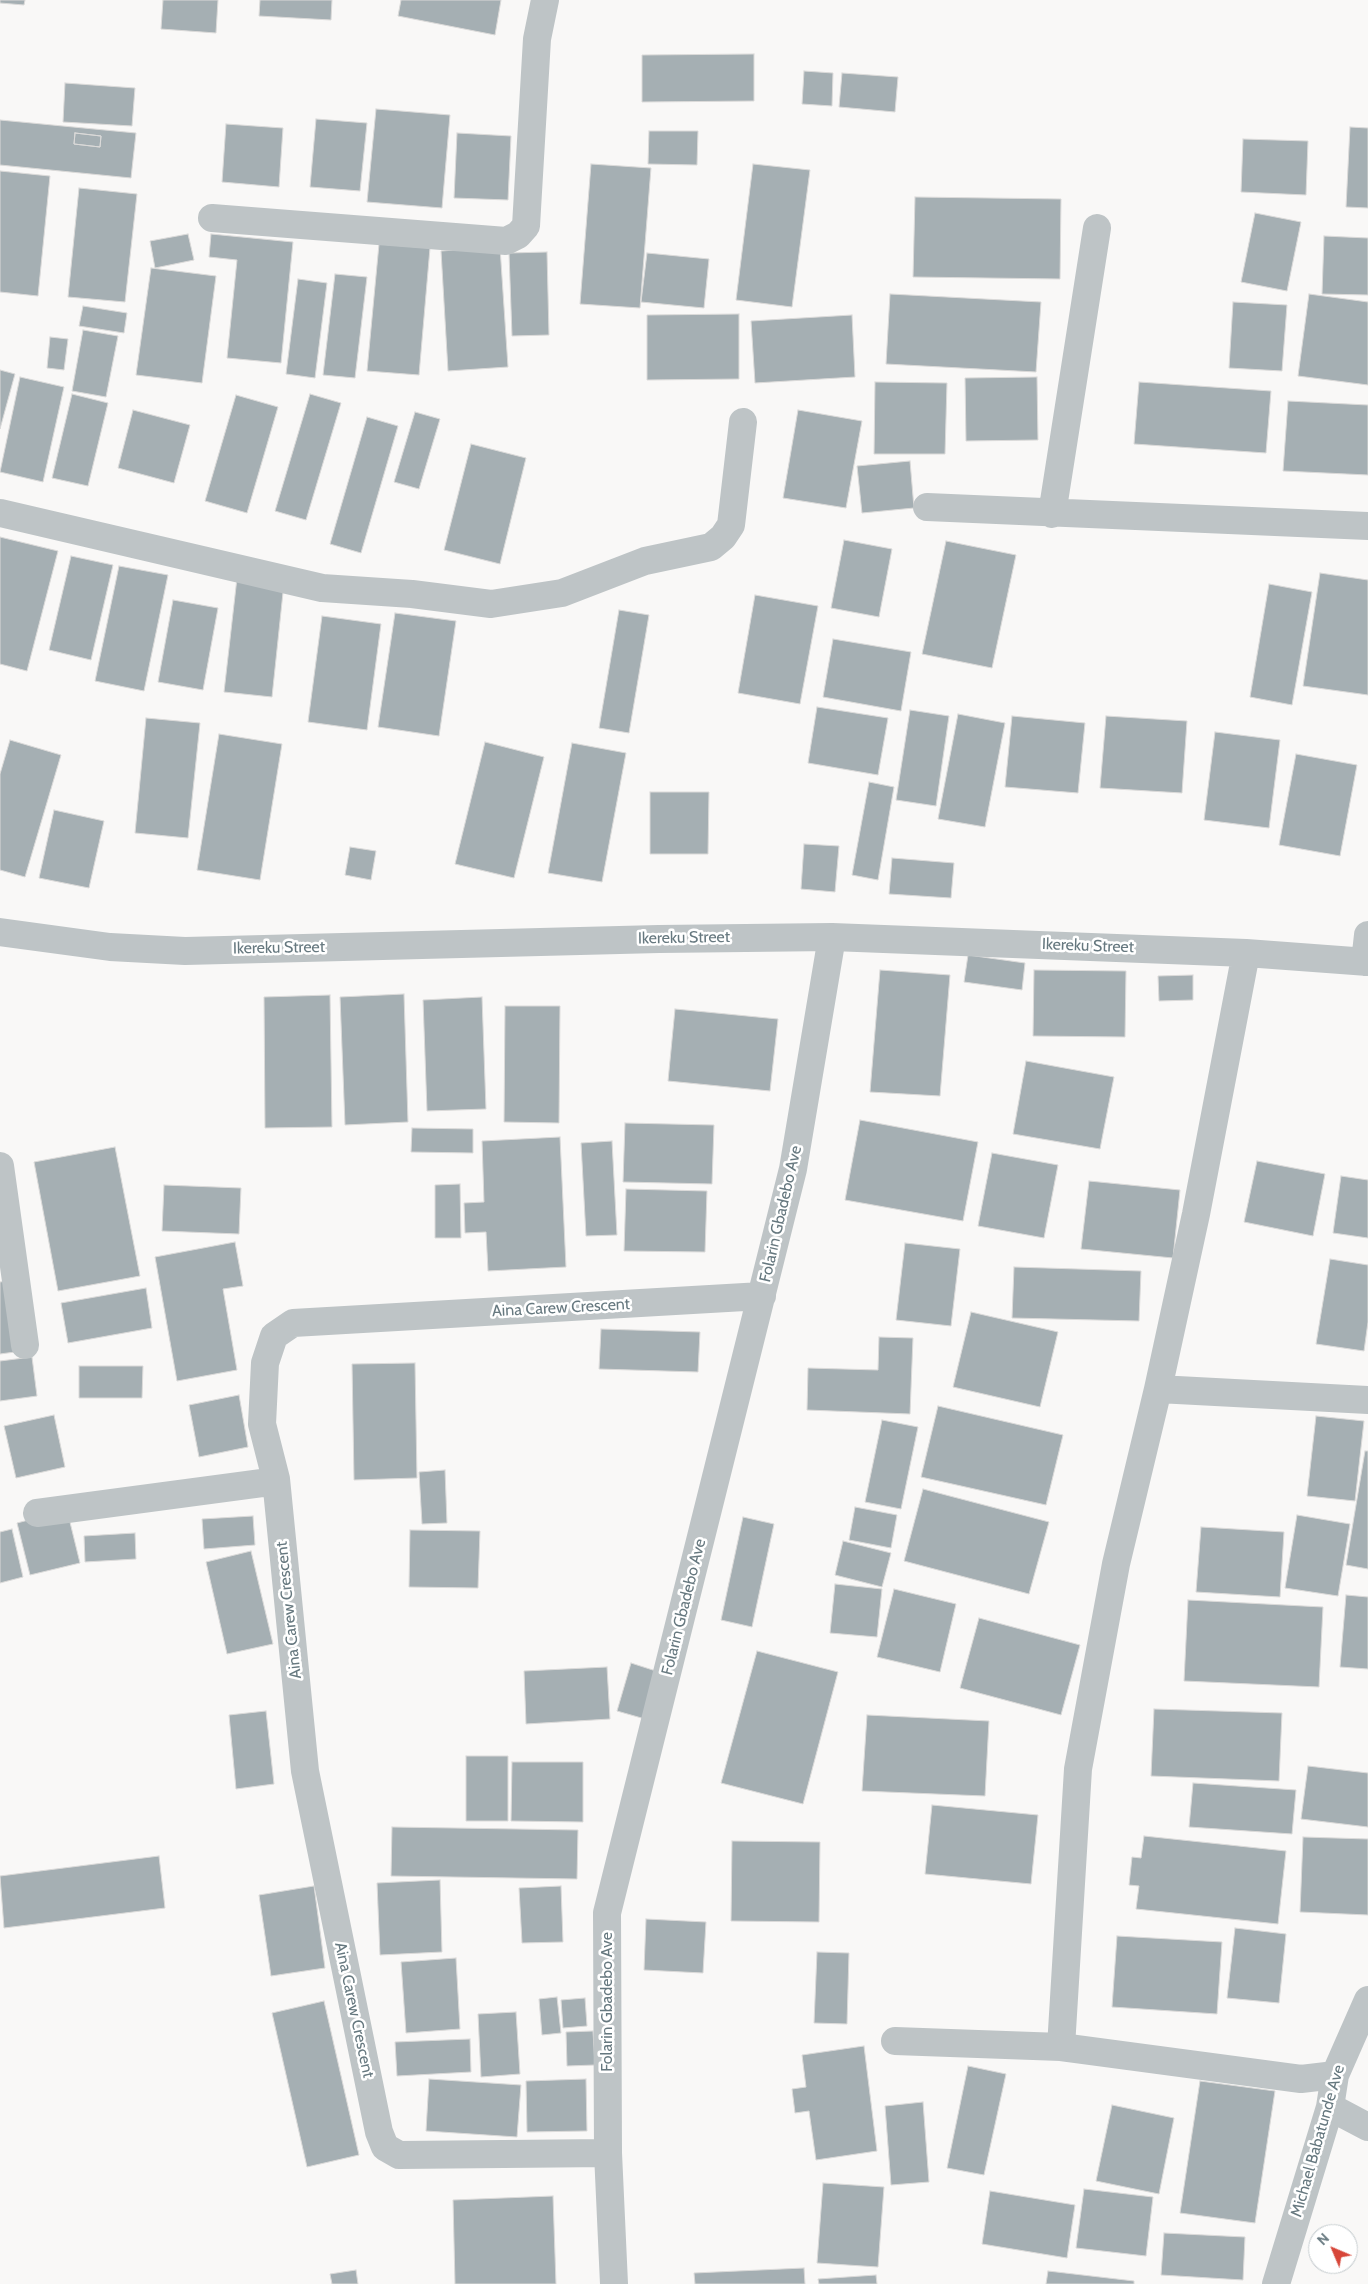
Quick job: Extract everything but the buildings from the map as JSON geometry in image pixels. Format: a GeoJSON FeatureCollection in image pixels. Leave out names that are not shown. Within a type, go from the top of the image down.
{"type":"FeatureCollection","features":[{"type":"Feature","properties":{"kind":"street"},"geometry":{"type":"LineString","coordinates":[[212,218],[506,241],[518,235],[526,226],[537,39],[545,0]]}},
{"type":"Feature","properties":{"kind":"street"},"geometry":{"type":"LineString","coordinates":[[1052,514],[1097,228]]}},
{"type":"Feature","properties":{"kind":"street"},"geometry":{"type":"LineString","coordinates":[[0,513],[322,588],[412,594],[491,604],[562,593],[645,561],[711,547],[723,537],[731,525],[743,422]]}},
{"type":"Feature","properties":{"kind":"street"},"geometry":{"type":"LineString","coordinates":[[927,507],[1052,514],[1368,526]]}},
{"type":"Feature","properties":{"kind":"street","name":"Ikereku Street"},"geometry":{"type":"LineString","coordinates":[[0,932],[110,947],[185,951],[659,938],[832,936],[1246,952],[1366,962]]}},
{"type":"Feature","properties":{"kind":"street"},"geometry":{"type":"LineString","coordinates":[[1366,962],[1368,935]]}},
{"type":"Feature","properties":{"kind":"street","name":"Folarin Gbadebo Ave"},"geometry":{"type":"LineString","coordinates":[[614,2284],[608,2153],[607,1913],[793,1169],[832,936]]}},
{"type":"Feature","properties":{"kind":"street"},"geometry":{"type":"LineString","coordinates":[[1061,2047],[1078,1769],[1116,1564],[1158,1389],[1196,1214],[1246,952]]}},
{"type":"Feature","properties":{"kind":"street"},"geometry":{"type":"LineString","coordinates":[[0,1166],[25,1345]]}},
{"type":"Feature","properties":{"kind":"street","name":"Aina Carew Crescent"},"geometry":{"type":"LineString","coordinates":[[608,2153],[399,2155],[385,2147],[379,2132],[305,1771],[276,1479],[262,1424],[265,1363],[274,1336],[293,1323],[762,1296]]}},
{"type":"Feature","properties":{"kind":"street"},"geometry":{"type":"LineString","coordinates":[[1158,1389],[1368,1400]]}},
{"type":"Feature","properties":{"kind":"street"},"geometry":{"type":"LineString","coordinates":[[37,1513],[262,1483],[276,1479]]}},
{"type":"Feature","properties":{"kind":"street","name":"Michael Babatunde Ave"},"geometry":{"type":"LineString","coordinates":[[1276,2284],[1330,2106],[1334,2075],[1368,2000]]}},
{"type":"Feature","properties":{"kind":"street"},"geometry":{"type":"LineString","coordinates":[[895,2041],[1061,2047],[1301,2079],[1334,2075]]}},
{"type":"Feature","properties":{"kind":"street"},"geometry":{"type":"LineString","coordinates":[[1330,2106],[1368,2127]]}}]}
